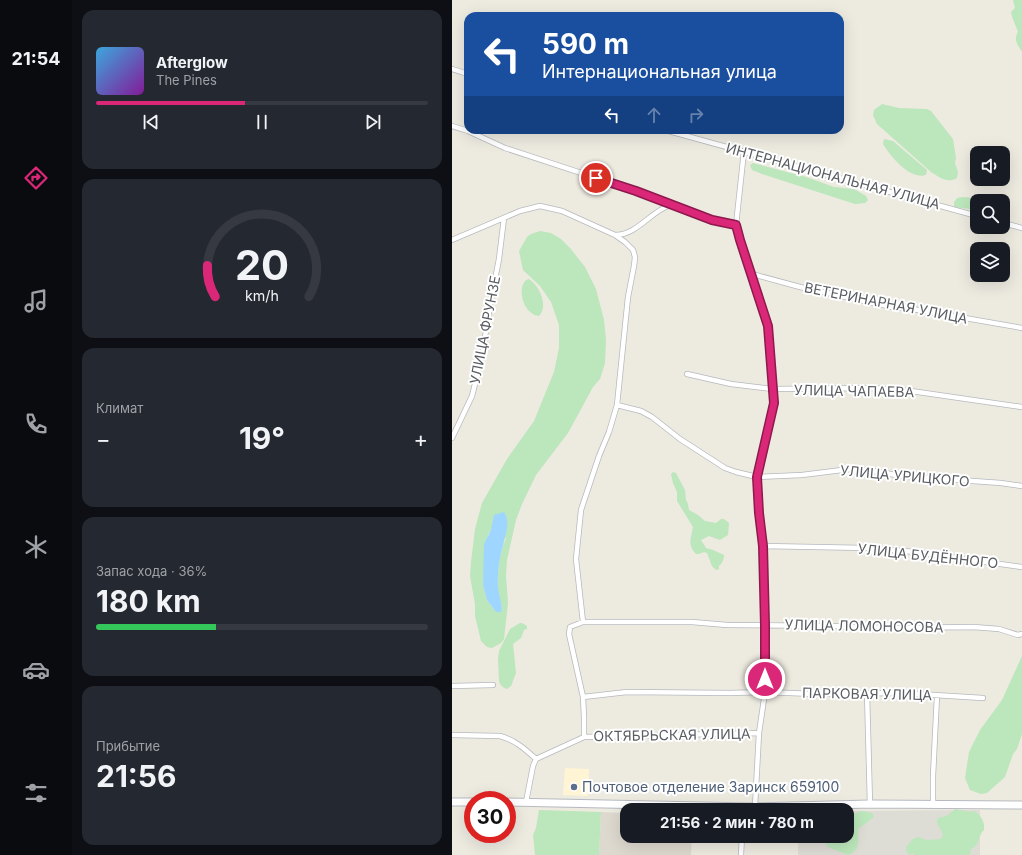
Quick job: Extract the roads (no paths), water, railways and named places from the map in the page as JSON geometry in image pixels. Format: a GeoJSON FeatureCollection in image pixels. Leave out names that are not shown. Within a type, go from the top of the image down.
{"type":"FeatureCollection","features":[{"type":"Feature","properties":{"kind":"street"},"geometry":{"type":"LineString","coordinates":[[452,69],[464,73]]}},
{"type":"Feature","properties":{"kind":"street"},"geometry":{"type":"LineString","coordinates":[[452,126],[464,130]]}},
{"type":"Feature","properties":{"kind":"street"},"geometry":{"type":"LineString","coordinates":[[475,134],[505,148],[636,191],[712,220],[736,225]]}},
{"type":"Feature","properties":{"kind":"street","name":"ИНТЕРНАЦИОНАЛЬНАЯ УЛИЦА"},"geometry":{"type":"LineString","coordinates":[[680,134],[970,214]]}},
{"type":"Feature","properties":{"kind":"street"},"geometry":{"type":"LineString","coordinates":[[744,151],[736,225],[768,326],[774,403],[757,477],[758,507],[763,546],[765,692],[752,803]]}},
{"type":"Feature","properties":{"kind":"street"},"geometry":{"type":"LineString","coordinates":[[615,235],[627,233],[658,210],[670,205]]}},
{"type":"Feature","properties":{"kind":"street"},"geometry":{"type":"LineString","coordinates":[[452,240],[504,218],[540,206],[562,210],[615,235],[633,250],[635,257],[628,297],[617,405],[581,510],[576,559],[583,622],[570,627],[569,634],[583,697],[584,737]]}},
{"type":"Feature","properties":{"kind":"street","name":"УЛИЦА ФРУНЗЕ"},"geometry":{"type":"LineString","coordinates":[[452,438],[472,396],[477,376],[499,259],[504,218]]}},
{"type":"Feature","properties":{"kind":"street"},"geometry":{"type":"LineString","coordinates":[[1010,225],[1022,228]]}},
{"type":"Feature","properties":{"kind":"street","name":"ВЕТЕРИНАРНАЯ УЛИЦА"},"geometry":{"type":"LineString","coordinates":[[752,274],[800,287],[892,307],[919,310],[1022,328]]}},
{"type":"Feature","properties":{"kind":"street","name":"УЛИЦА ЧАПАЕВА"},"geometry":{"type":"LineString","coordinates":[[687,374],[731,384],[773,389],[872,388],[911,391],[1022,407]]}},
{"type":"Feature","properties":{"kind":"street","name":"УЛИЦА УРИЦКОГО"},"geometry":{"type":"LineString","coordinates":[[617,405],[641,411],[652,417],[680,439],[725,468],[757,477],[802,475],[850,469],[867,470],[902,476],[1001,483],[1022,486]]}},
{"type":"Feature","properties":{"kind":"street","name":"УЛИЦА БУДЁННОГО"},"geometry":{"type":"LineString","coordinates":[[763,546],[867,548],[915,552],[1022,567]]}},
{"type":"Feature","properties":{"kind":"street","name":"УЛИЦА ЛОМОНОСОВА"},"geometry":{"type":"LineString","coordinates":[[583,622],[692,622],[727,625],[890,628],[973,627],[999,629],[1018,635],[1022,634]]}},
{"type":"Feature","properties":{"kind":"street"},"geometry":{"type":"LineString","coordinates":[[452,686],[492,685]]}},
{"type":"Feature","properties":{"kind":"street","name":"ПАРКОВАЯ УЛИЦА"},"geometry":{"type":"LineString","coordinates":[[583,697],[627,692],[765,692],[902,693],[983,698]]}},
{"type":"Feature","properties":{"kind":"street"},"geometry":{"type":"LineString","coordinates":[[867,693],[870,804]]}},
{"type":"Feature","properties":{"kind":"street"},"geometry":{"type":"LineString","coordinates":[[933,805],[937,696]]}},
{"type":"Feature","properties":{"kind":"street","name":"ОКТЯБРЬСКАЯ УЛИЦА"},"geometry":{"type":"LineString","coordinates":[[536,759],[584,737],[759,733]]}},
{"type":"Feature","properties":{"kind":"street"},"geometry":{"type":"LineString","coordinates":[[452,735],[506,737],[520,745],[536,759],[526,802]]}},
{"type":"Feature","properties":{"kind":"street"},"geometry":{"type":"LineString","coordinates":[[452,802],[464,802]]}},
{"type":"Feature","properties":{"kind":"street"},"geometry":{"type":"LineString","coordinates":[[516,802],[620,805]]}},
{"type":"Feature","properties":{"kind":"street"},"geometry":{"type":"LineString","coordinates":[[854,805],[1022,805]]}},
{"type":"Feature","properties":{"kind":"street"},"geometry":{"type":"LineString","coordinates":[[741,855],[742,843]]}},
{"type":"Feature","properties":{"kind":"water"},"geometry":{"type":"Polygon","coordinates":[[[504,512],[507,525],[499,564],[498,579],[498,590],[502,609],[501,612],[496,612],[487,600],[483,585],[484,544],[491,530],[494,515],[504,512]]]}},
{"type":"Feature","properties":{"kind":"place","name":"Почтовое отделение Заринск 659100"},"geometry":{"type":"Point","coordinates":[574,787]}}]}
